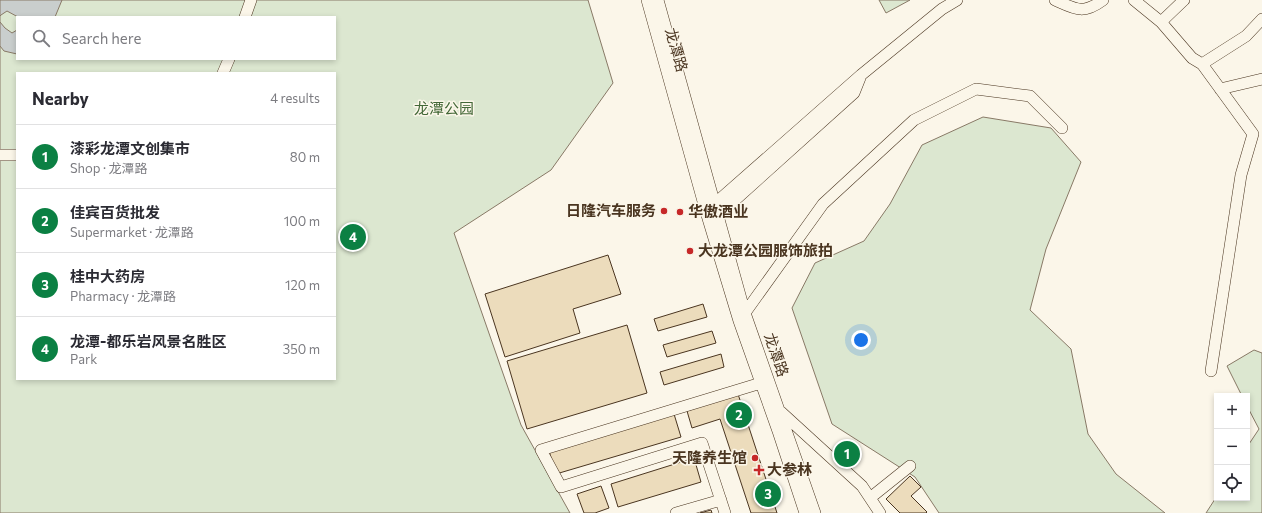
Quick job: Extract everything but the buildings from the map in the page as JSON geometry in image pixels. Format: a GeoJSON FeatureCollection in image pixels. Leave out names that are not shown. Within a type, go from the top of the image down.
{"type":"FeatureCollection","features":[{"type":"Feature","properties":{"kind":"street"},"geometry":{"type":"LineString","coordinates":[[245,16],[251,0]]}},
{"type":"Feature","properties":{"kind":"street","name":"龙潭路"},"geometry":{"type":"LineString","coordinates":[[647,0],[701,176]]}},
{"type":"Feature","properties":{"kind":"street","name":"龙潭路"},"geometry":{"type":"LineString","coordinates":[[658,0],[711,217],[761,383],[805,513]]}},
{"type":"Feature","properties":{"kind":"street"},"geometry":{"type":"LineString","coordinates":[[711,217],[714,204],[861,75],[942,10],[957,0]]}},
{"type":"Feature","properties":{"kind":"street"},"geometry":{"type":"LineString","coordinates":[[1055,0],[1077,10],[1095,6],[1102,0]]}},
{"type":"Feature","properties":{"kind":"street"},"geometry":{"type":"LineString","coordinates":[[1134,0],[1161,22],[1192,58],[1202,64],[1253,134],[1241,175],[1211,371]]}},
{"type":"Feature","properties":{"kind":"street"},"geometry":{"type":"LineString","coordinates":[[1161,22],[1184,0]]}},
{"type":"Feature","properties":{"kind":"street"},"geometry":{"type":"LineString","coordinates":[[1202,64],[1246,36],[1262,19]]}},
{"type":"Feature","properties":{"kind":"street"},"geometry":{"type":"LineString","coordinates":[[223,72],[229,60]]}},
{"type":"Feature","properties":{"kind":"street"},"geometry":{"type":"LineString","coordinates":[[711,217],[854,93],[861,75]]}},
{"type":"Feature","properties":{"kind":"street"},"geometry":{"type":"LineString","coordinates":[[1220,89],[1262,79]]}},
{"type":"Feature","properties":{"kind":"street"},"geometry":{"type":"LineString","coordinates":[[742,317],[823,204],[914,120],[976,89],[1030,96],[1062,128]]}},
{"type":"Feature","properties":{"kind":"street"},"geometry":{"type":"LineString","coordinates":[[0,155],[16,155]]}},
{"type":"Feature","properties":{"kind":"street"},"geometry":{"type":"LineString","coordinates":[[701,176],[714,204]]}},
{"type":"Feature","properties":{"kind":"street","name":"龙潭路"},"geometry":{"type":"LineString","coordinates":[[742,317],[779,410],[815,513]]}},
{"type":"Feature","properties":{"kind":"street"},"geometry":{"type":"LineString","coordinates":[[725,513],[702,443],[561,487],[541,450],[761,383]]}},
{"type":"Feature","properties":{"kind":"street"},"geometry":{"type":"LineString","coordinates":[[779,410],[862,486],[880,513]]}},
{"type":"Feature","properties":{"kind":"street"},"geometry":{"type":"LineString","coordinates":[[870,498],[910,466]]}},
{"type":"Feature","properties":{"kind":"street"},"geometry":{"type":"LineString","coordinates":[[676,513],[721,500]]}},
{"type":"Feature","properties":{"kind":"green space","name":"龙潭公园"},"geometry":{"type":"Polygon","coordinates":[[[0,0],[588,0],[613,83],[551,170],[454,233],[521,425],[570,513],[0,513],[0,0]]]}},
{"type":"Feature","properties":{"kind":"green space"},"geometry":{"type":"Polygon","coordinates":[[[879,0],[910,0],[886,13],[879,0]]]}},
{"type":"Feature","properties":{"kind":"green space"},"geometry":{"type":"Polygon","coordinates":[[[983,117],[1051,128],[1081,162],[1046,249],[1030,310],[1071,349],[1088,434],[1116,474],[1165,513],[939,513],[915,477],[832,424],[792,308],[815,263],[864,241],[890,204],[922,145],[983,117]]]}},
{"type":"Feature","properties":{"kind":"green space"},"geometry":{"type":"Polygon","coordinates":[[[1254,350],[1262,353],[1262,513],[1206,513],[1214,501],[1250,501],[1250,442],[1259,429],[1250,412],[1250,393],[1240,393],[1227,366],[1254,350]]]}},
{"type":"Feature","properties":{"kind":"shaded area"},"geometry":{"type":"Polygon","coordinates":[[[0,0],[62,0],[55,16],[16,16],[7,11],[0,16],[0,0]]]}},
{"type":"Feature","properties":{"kind":"shaded area"},"geometry":{"type":"Polygon","coordinates":[[[0,22],[12,33],[16,31],[16,54],[4,51],[0,46],[0,22]]]}},
{"type":"Feature","properties":{"kind":"place","name":"日隆汽车服务"},"geometry":{"type":"Point","coordinates":[664,211]}},
{"type":"Feature","properties":{"kind":"place","name":"华傲酒业"},"geometry":{"type":"Point","coordinates":[680,212]}},
{"type":"Feature","properties":{"kind":"place","name":"龙潭-都乐岩风景名胜区"},"geometry":{"type":"Point","coordinates":[353,237]}},
{"type":"Feature","properties":{"kind":"place","name":"大龙潭公园服饰旅拍"},"geometry":{"type":"Point","coordinates":[690,251]}},
{"type":"Feature","properties":{"kind":"place","name":"佳宾百货批发"},"geometry":{"type":"Point","coordinates":[739,415]}},
{"type":"Feature","properties":{"kind":"place","name":"漆彩龙潭文创集市"},"geometry":{"type":"Point","coordinates":[847,454]}},
{"type":"Feature","properties":{"kind":"place","name":"天隆养生馆"},"geometry":{"type":"Point","coordinates":[755,458]}},
{"type":"Feature","properties":{"kind":"place","name":"大参林"},"geometry":{"type":"Point","coordinates":[759,470]}},
{"type":"Feature","properties":{"kind":"place","name":"桂中大药房"},"geometry":{"type":"Point","coordinates":[768,494]}}]}
